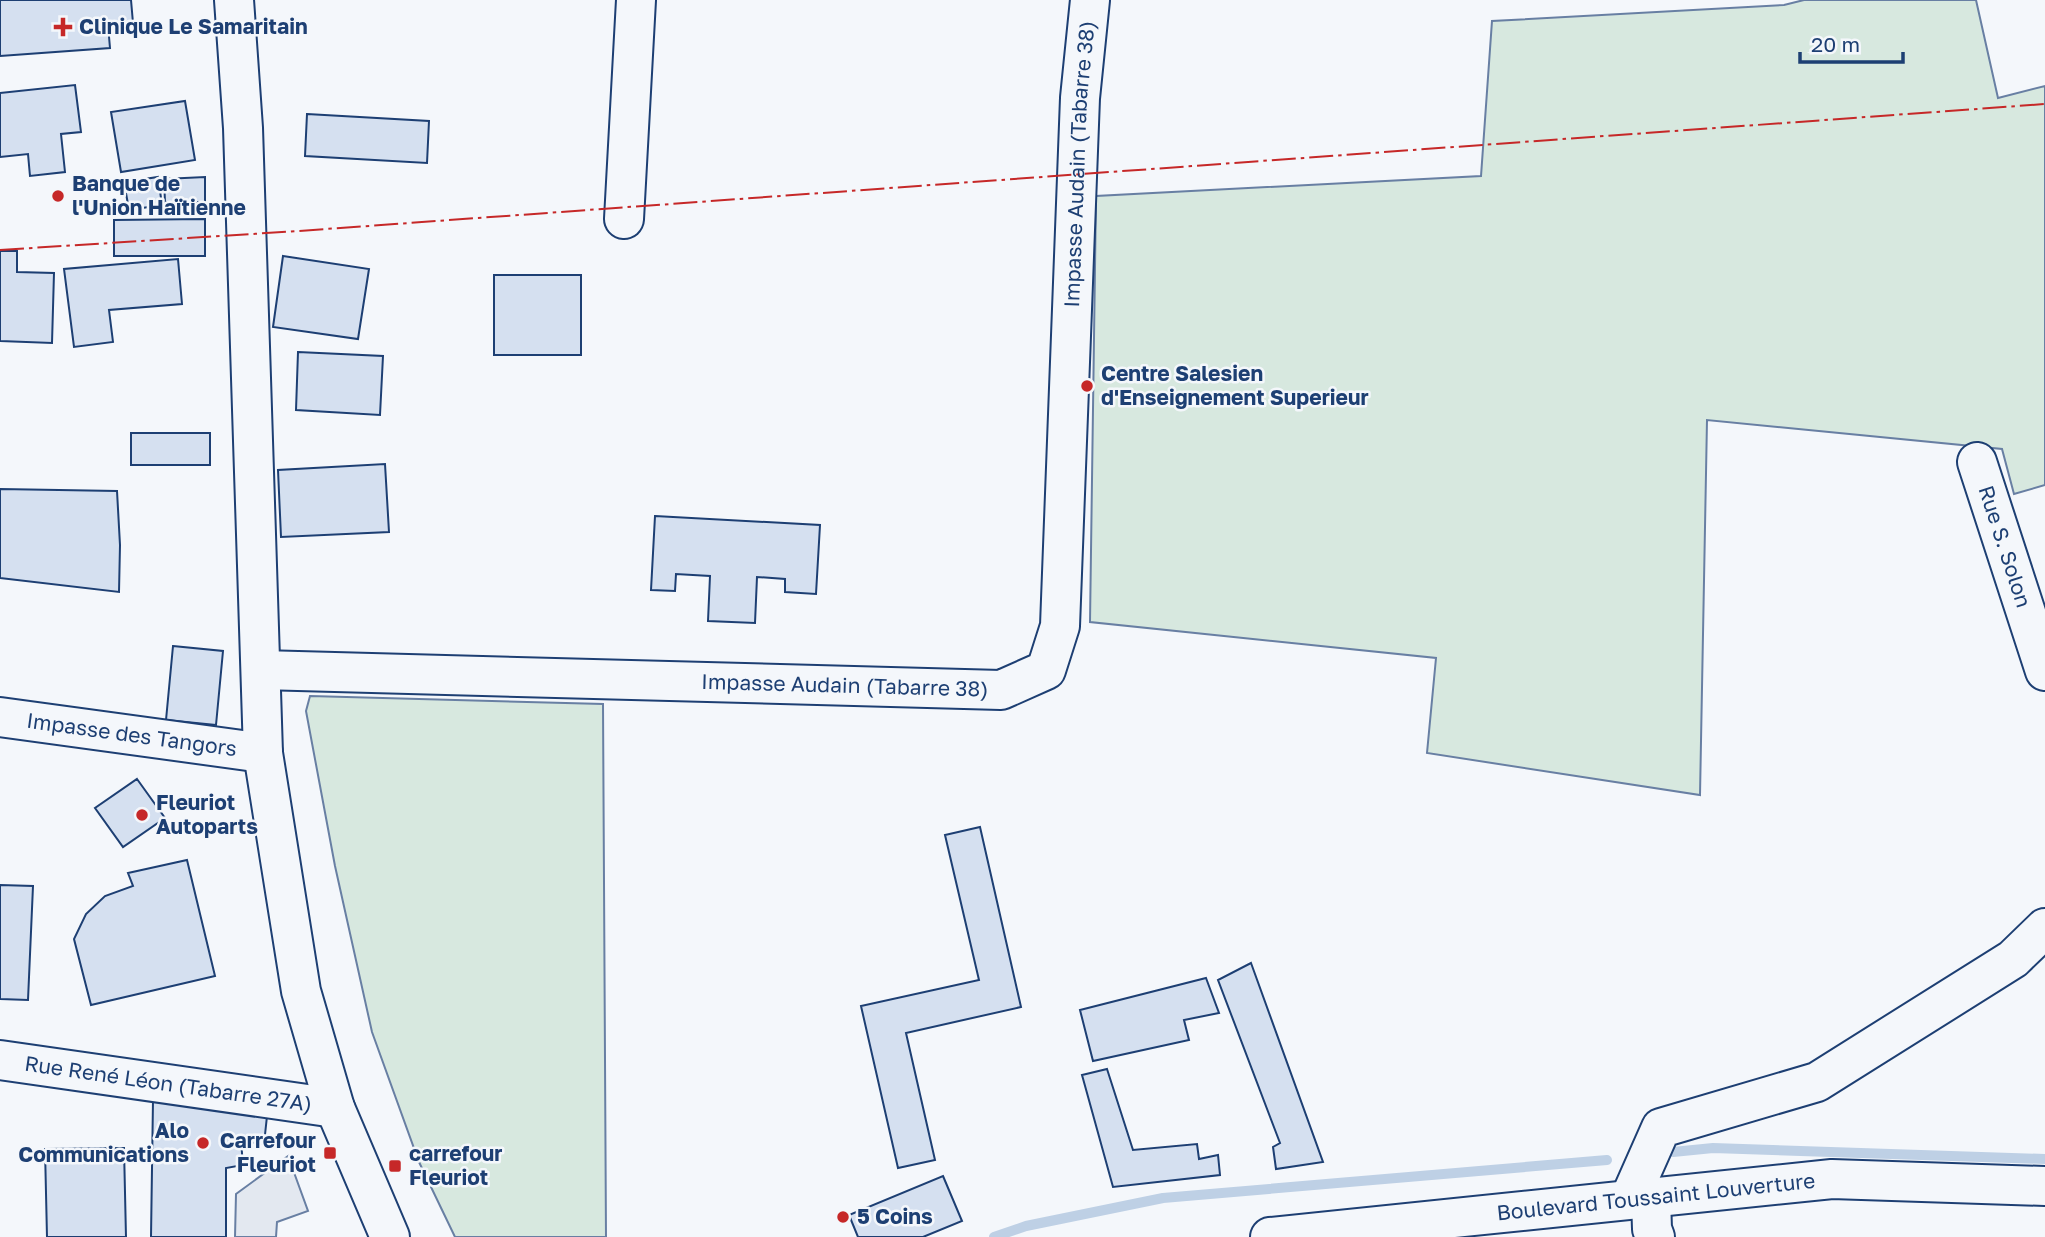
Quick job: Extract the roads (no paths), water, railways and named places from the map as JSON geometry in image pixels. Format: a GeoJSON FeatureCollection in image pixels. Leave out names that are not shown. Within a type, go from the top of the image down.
{"type":"FeatureCollection","features":[{"type":"Feature","properties":{"kind":"main road"},"geometry":{"type":"LineString","coordinates":[[234,0],[243,128],[263,753],[301,991],[335,1108],[390,1237]]}},
{"type":"Feature","properties":{"kind":"main road"},"geometry":{"type":"LineString","coordinates":[[624,219],[636,0]]}},
{"type":"Feature","properties":{"kind":"main road","name":"Impasse Audain (Tabarre 38)"},"geometry":{"type":"LineString","coordinates":[[261,670],[1001,690],[1046,670],[1060,626],[1080,98],[1090,0]]}},
{"type":"Feature","properties":{"kind":"main road","name":"Rue S. Solon"},"geometry":{"type":"LineString","coordinates":[[1977,462],[2045,671]]}},
{"type":"Feature","properties":{"kind":"main road","name":"Impasse des Tangors"},"geometry":{"type":"LineString","coordinates":[[0,717],[263,753]]}},
{"type":"Feature","properties":{"kind":"main road"},"geometry":{"type":"LineString","coordinates":[[1655,1237],[1641,1199],[1661,1128],[1817,1082],[2013,959],[2045,928]]}},
{"type":"Feature","properties":{"kind":"main road","name":"Rue René Léon (Tabarre 27A)"},"geometry":{"type":"LineString","coordinates":[[0,1060],[335,1108]]}},
{"type":"Feature","properties":{"kind":"main road","name":"Boulevard Toussaint Louverture"},"geometry":{"type":"LineString","coordinates":[[1270,1237],[1832,1180],[2045,1186]]}},
{"type":"Feature","properties":{"kind":"waterway"},"geometry":{"type":"LineString","coordinates":[[1673,1152],[1713,1148],[2045,1159]]}},
{"type":"Feature","properties":{"kind":"waterway"},"geometry":{"type":"LineString","coordinates":[[994,1237],[1026,1226],[1163,1198],[1607,1160]]}},
{"type":"Feature","properties":{"kind":"place","name":"Clinique Le Samaritain"},"geometry":{"type":"Point","coordinates":[63,27]}},
{"type":"Feature","properties":{"kind":"place","name":"Banque de l'Union Haïtienne"},"geometry":{"type":"Point","coordinates":[58,196]}},
{"type":"Feature","properties":{"kind":"place","name":"Centre Salesien d'Enseignement Superieur"},"geometry":{"type":"Point","coordinates":[1087,386]}},
{"type":"Feature","properties":{"kind":"place","name":"Fleuriot Autoparts"},"geometry":{"type":"Point","coordinates":[142,815]}},
{"type":"Feature","properties":{"kind":"place","name":"Alo Communications"},"geometry":{"type":"Point","coordinates":[203,1143]}},
{"type":"Feature","properties":{"kind":"place","name":"Carrefour Fleuriot"},"geometry":{"type":"Point","coordinates":[330,1153]}},
{"type":"Feature","properties":{"kind":"place","name":"carrefour Fleuriot"},"geometry":{"type":"Point","coordinates":[395,1166]}},
{"type":"Feature","properties":{"kind":"place","name":"5 Coins"},"geometry":{"type":"Point","coordinates":[843,1217]}}]}
